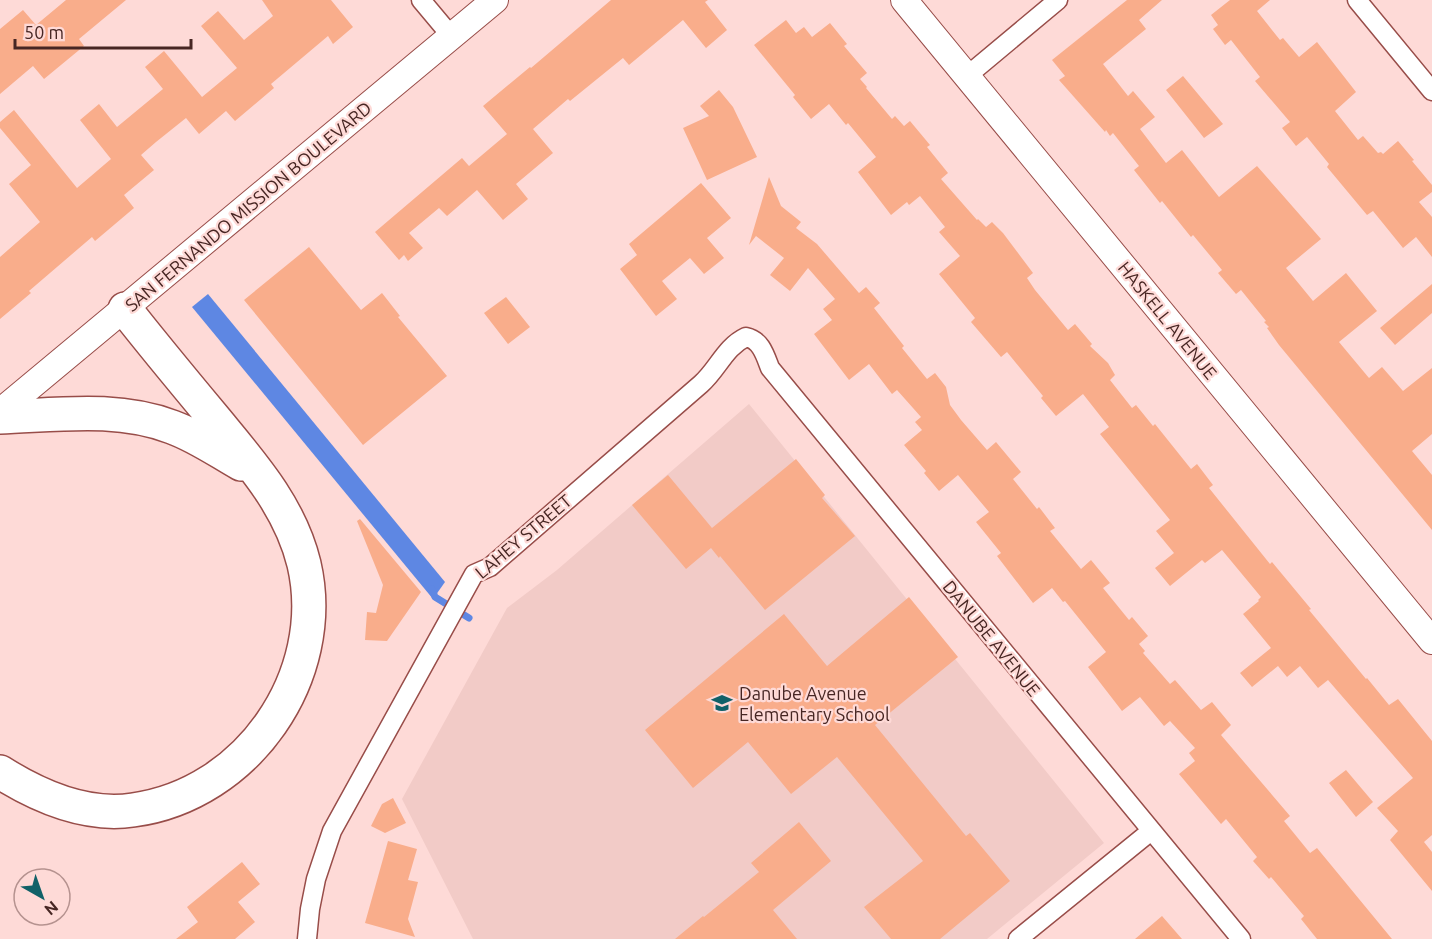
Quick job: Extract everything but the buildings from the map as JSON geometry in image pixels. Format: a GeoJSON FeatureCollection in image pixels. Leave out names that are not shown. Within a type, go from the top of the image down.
{"type":"FeatureCollection","features":[{"type":"Feature","properties":{"kind":"highway"},"geometry":{"type":"LineString","coordinates":[[0,772],[32,790],[78,808],[102,811],[132,810],[184,796],[205,786],[225,772],[262,736],[280,711],[291,688],[306,641],[309,612],[304,565],[291,523],[261,475],[125,309]]}},
{"type":"Feature","properties":{"kind":"highway"},"geometry":{"type":"LineString","coordinates":[[0,417],[95,413],[132,416],[158,422],[192,435],[261,475]]}},
{"type":"Feature","properties":{"kind":"main road","name":"SAN FERNANDO MISSION BOULEVARD"},"geometry":{"type":"LineString","coordinates":[[0,412],[495,0]]}},
{"type":"Feature","properties":{"kind":"main road","name":"HASKELL AVENUE"},"geometry":{"type":"LineString","coordinates":[[904,0],[1432,641]]}},
{"type":"Feature","properties":{"kind":"street"},"geometry":{"type":"LineString","coordinates":[[421,0],[452,36]]}},
{"type":"Feature","properties":{"kind":"street"},"geometry":{"type":"LineString","coordinates":[[967,76],[1058,0]]}},
{"type":"Feature","properties":{"kind":"street"},"geometry":{"type":"LineString","coordinates":[[1357,0],[1432,92]]}},
{"type":"Feature","properties":{"kind":"street","name":"LAHEY STREET"},"geometry":{"type":"LineString","coordinates":[[307,939],[316,879],[332,831],[474,574],[490,567],[708,378],[727,350],[746,337]]}},
{"type":"Feature","properties":{"kind":"street","name":"DANUBE AVENUE"},"geometry":{"type":"LineString","coordinates":[[746,337],[754,339],[759,344],[770,368],[1241,939]]}},
{"type":"Feature","properties":{"kind":"street"},"geometry":{"type":"LineString","coordinates":[[1018,939],[1151,831]]}},
{"type":"Feature","properties":{"kind":"shaded area","name":"Danube Avenue Elementary School"},"geometry":{"type":"Polygon","coordinates":[[[749,404],[1104,843],[987,939],[473,939],[402,799],[507,608],[557,570],[749,404]]]}},
{"type":"Feature","properties":{"kind":"water"},"geometry":{"type":"Polygon","coordinates":[[[208,294],[445,582],[433,599],[192,307],[208,294]]]}},
{"type":"Feature","properties":{"kind":"waterway"},"geometry":{"type":"LineString","coordinates":[[432,589],[435,597],[469,618]]}},
{"type":"Feature","properties":{"kind":"place","name":"Danube Avenue Elementary School"},"geometry":{"type":"Point","coordinates":[722,703]}}]}
